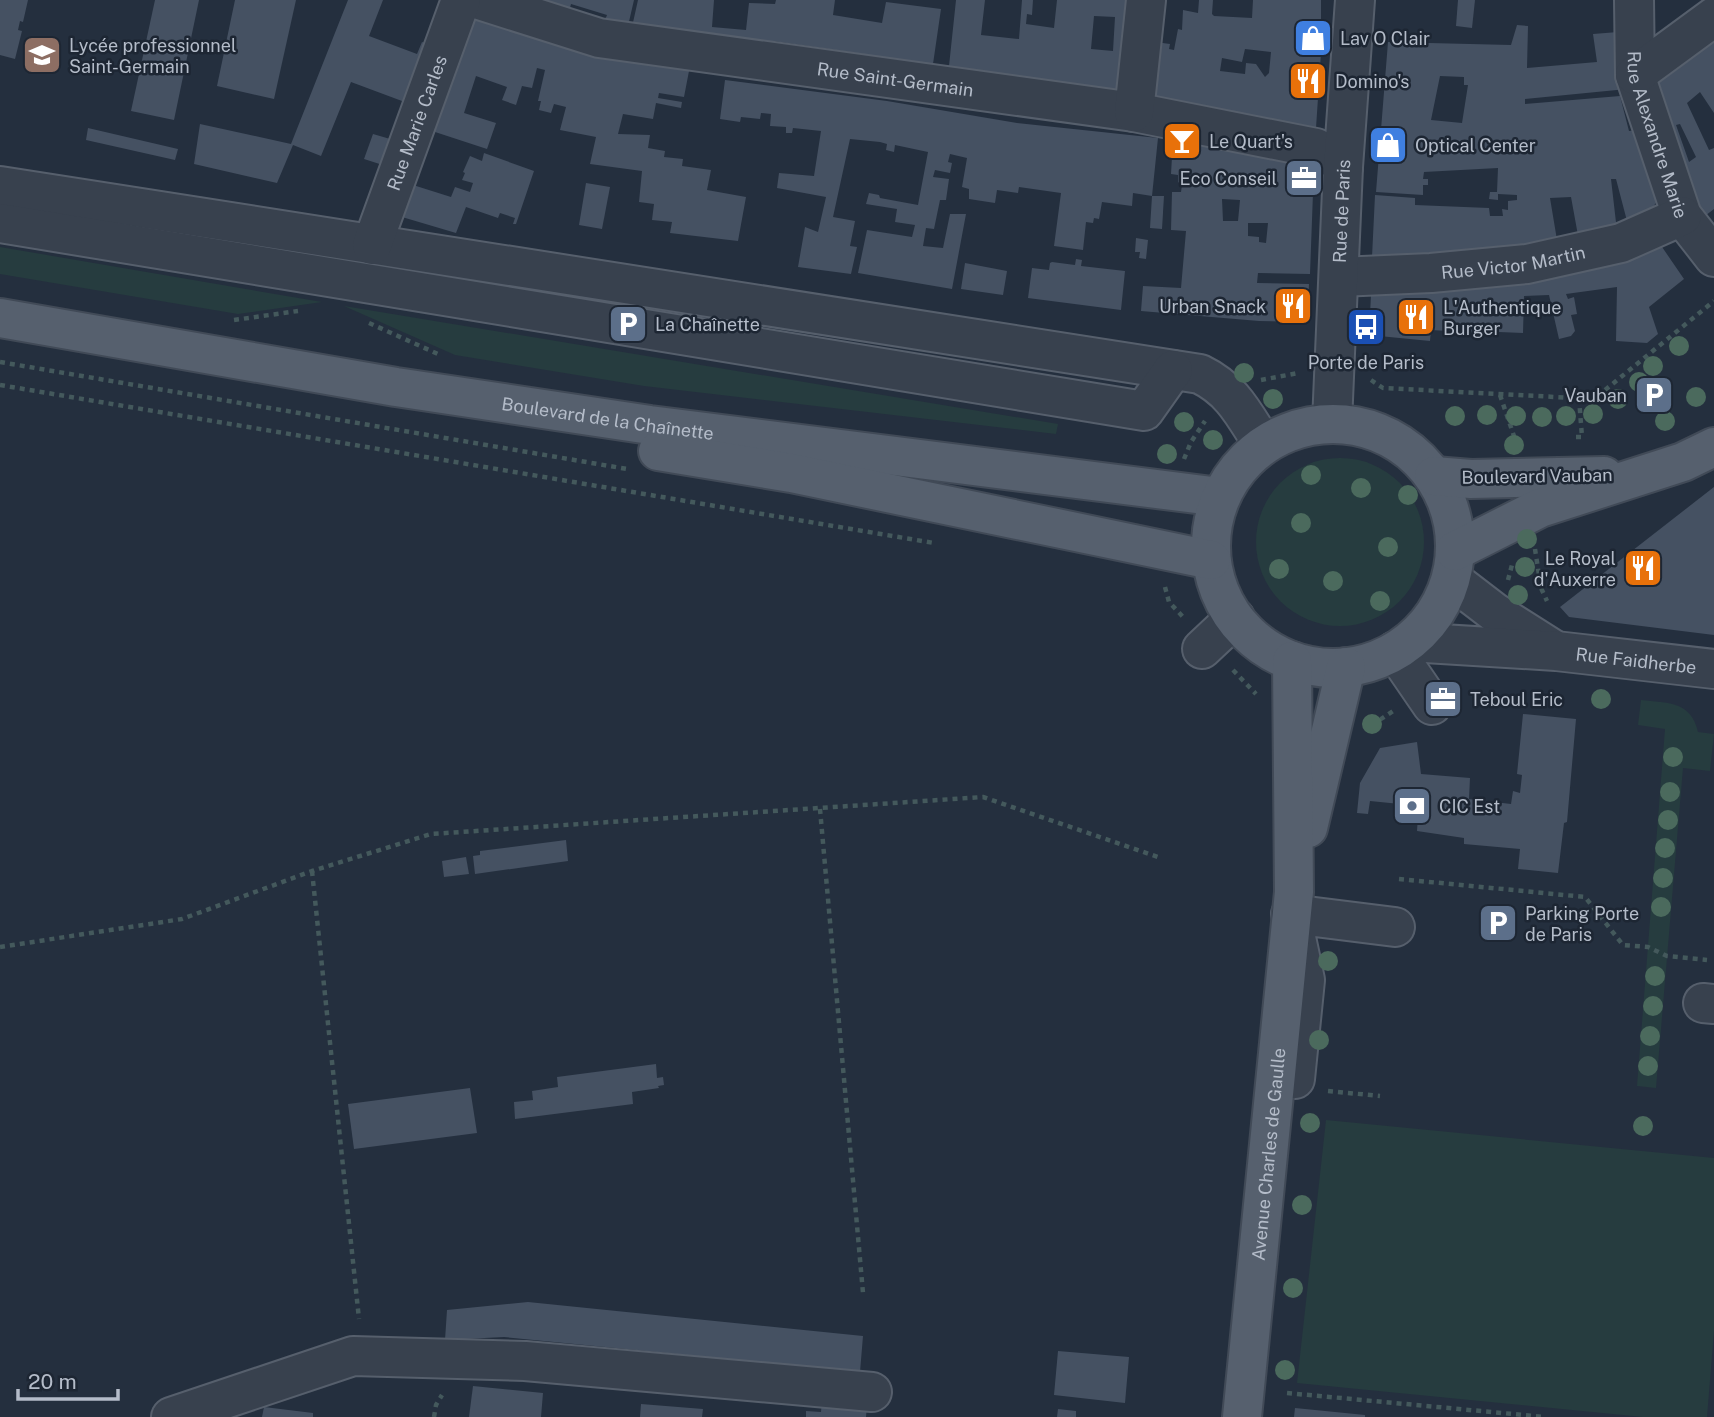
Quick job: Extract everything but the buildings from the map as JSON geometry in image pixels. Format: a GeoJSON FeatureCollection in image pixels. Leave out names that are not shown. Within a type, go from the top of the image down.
{"type":"FeatureCollection","features":[{"type":"Feature","properties":{"kind":"main road","name":"Boulevard de la Chaînette"},"geometry":{"type":"LineString","coordinates":[[0,318],[396,387],[650,425],[1047,475],[1177,480],[1220,497]]}},
{"type":"Feature","properties":{"kind":"main road"},"geometry":{"type":"LineString","coordinates":[[0,340],[791,473],[1211,560]]}},
{"type":"Feature","properties":{"kind":"main road"},"geometry":{"type":"LineString","coordinates":[[1332,423],[1371,430],[1406,447],[1434,476],[1451,512],[1453,565],[1435,614],[1402,646],[1371,662],[1328,668],[1292,661],[1251,636],[1223,600],[1211,560],[1213,517],[1231,477],[1246,459],[1263,444],[1285,433],[1308,425],[1332,423]]}},
{"type":"Feature","properties":{"kind":"main road","name":"Boulevard Vauban"},"geometry":{"type":"LineString","coordinates":[[1453,565],[1540,508],[1683,462],[1714,446]]}},
{"type":"Feature","properties":{"kind":"main road","name":"Boulevard Vauban"},"geometry":{"type":"LineString","coordinates":[[1434,476],[1471,479],[1641,475]]}},
{"type":"Feature","properties":{"kind":"main road","name":"Avenue Charles de Gaulle"},"geometry":{"type":"LineString","coordinates":[[1242,1417],[1292,903],[1292,661]]}},
{"type":"Feature","properties":{"kind":"main road","name":"Avenue Charles de Gaulle"},"geometry":{"type":"LineString","coordinates":[[1292,903],[1346,667]]}},
{"type":"Feature","properties":{"kind":"street","name":"Rue Marie Carles"},"geometry":{"type":"LineString","coordinates":[[372,245],[461,0]]}},
{"type":"Feature","properties":{"kind":"street","name":"Rue Saint-Germain"},"geometry":{"type":"LineString","coordinates":[[479,0],[598,38],[1134,112],[1335,149]]}},
{"type":"Feature","properties":{"kind":"street"},"geometry":{"type":"LineString","coordinates":[[1134,112],[1146,0]]}},
{"type":"Feature","properties":{"kind":"street","name":"Rue de Paris"},"geometry":{"type":"LineString","coordinates":[[1332,423],[1339,277],[1335,149],[1355,0]]}},
{"type":"Feature","properties":{"kind":"street","name":"Rue Alexandre Marie"},"geometry":{"type":"LineString","coordinates":[[1634,0],[1634,75],[1682,216],[1714,257]]}},
{"type":"Feature","properties":{"kind":"street"},"geometry":{"type":"LineString","coordinates":[[1634,75],[1714,17]]}},
{"type":"Feature","properties":{"kind":"street"},"geometry":{"type":"LineString","coordinates":[[0,186],[1200,374],[1218,383],[1230,394],[1263,444]]}},
{"type":"Feature","properties":{"kind":"street","name":"Rue Victor Martin"},"geometry":{"type":"LineString","coordinates":[[1339,277],[1431,273],[1527,264],[1621,243],[1682,216]]}},
{"type":"Feature","properties":{"kind":"street"},"geometry":{"type":"LineString","coordinates":[[0,223],[1144,411],[1173,370]]}},
{"type":"Feature","properties":{"kind":"street"},"geometry":{"type":"LineString","coordinates":[[267,267],[271,229]]}},
{"type":"Feature","properties":{"kind":"street","name":"Rue Faidherbe"},"geometry":{"type":"LineString","coordinates":[[1453,565],[1494,612],[1556,651]]}},
{"type":"Feature","properties":{"kind":"street"},"geometry":{"type":"LineString","coordinates":[[1202,649],[1235,618]]}},
{"type":"Feature","properties":{"kind":"street"},"geometry":{"type":"LineString","coordinates":[[1402,646],[1432,705]]}},
{"type":"Feature","properties":{"kind":"street","name":"Rue Faidherbe"},"geometry":{"type":"LineString","coordinates":[[1402,646],[1556,651],[1714,669]]}},
{"type":"Feature","properties":{"kind":"street"},"geometry":{"type":"LineString","coordinates":[[1273,1405],[1305,980],[1292,903],[1395,927]]}},
{"type":"Feature","properties":{"kind":"street"},"geometry":{"type":"LineString","coordinates":[[171,1417],[353,1356],[525,1361],[872,1392]]}},
{"type":"Feature","properties":{"kind":"path"},"geometry":{"type":"LineString","coordinates":[[1361,374],[1383,388],[1594,399],[1714,301]]}},
{"type":"Feature","properties":{"kind":"path"},"geometry":{"type":"LineString","coordinates":[[228,321],[306,310]]}},
{"type":"Feature","properties":{"kind":"path"},"geometry":{"type":"LineString","coordinates":[[367,322],[448,359]]}},
{"type":"Feature","properties":{"kind":"path"},"geometry":{"type":"LineString","coordinates":[[0,362],[639,471]]}},
{"type":"Feature","properties":{"kind":"path"},"geometry":{"type":"LineString","coordinates":[[1256,381],[1308,371]]}},
{"type":"Feature","properties":{"kind":"path"},"geometry":{"type":"LineString","coordinates":[[0,384],[945,545]]}},
{"type":"Feature","properties":{"kind":"path"},"geometry":{"type":"LineString","coordinates":[[1500,395],[1519,450]]}},
{"type":"Feature","properties":{"kind":"path"},"geometry":{"type":"LineString","coordinates":[[1569,438],[1582,437],[1579,398]]}},
{"type":"Feature","properties":{"kind":"path"},"geometry":{"type":"LineString","coordinates":[[1177,480],[1191,442],[1205,421]]}},
{"type":"Feature","properties":{"kind":"path"},"geometry":{"type":"LineString","coordinates":[[1516,441],[1529,440]]}},
{"type":"Feature","properties":{"kind":"path"},"geometry":{"type":"LineString","coordinates":[[1535,542],[1541,588],[1553,613]]}},
{"type":"Feature","properties":{"kind":"path"},"geometry":{"type":"LineString","coordinates":[[0,947],[182,919],[312,871],[431,834],[983,797],[1161,858]]}},
{"type":"Feature","properties":{"kind":"path"},"geometry":{"type":"LineString","coordinates":[[820,809],[863,1293]]}},
{"type":"Feature","properties":{"kind":"path"},"geometry":{"type":"LineString","coordinates":[[312,871],[360,1338],[353,1356]]}},
{"type":"Feature","properties":{"kind":"path"},"geometry":{"type":"LineString","coordinates":[[1399,879],[1585,897],[1623,945],[1648,947],[1667,956],[1707,960]]}},
{"type":"Feature","properties":{"kind":"path"},"geometry":{"type":"LineString","coordinates":[[1318,1090],[1380,1096]]}},
{"type":"Feature","properties":{"kind":"path"},"geometry":{"type":"LineString","coordinates":[[1273,1405],[1545,1417]]}},
{"type":"Feature","properties":{"kind":"green space"},"geometry":{"type":"Polygon","coordinates":[[[0,247],[322,302],[238,314],[0,274],[0,247]]]}},
{"type":"Feature","properties":{"kind":"green space"},"geometry":{"type":"Polygon","coordinates":[[[344,306],[1058,424],[1056,434],[644,386],[455,355],[344,306]]]}},
{"type":"Feature","properties":{"kind":"green space"},"geometry":{"type":"Polygon","coordinates":[[[1340,458],[1372,465],[1399,483],[1417,510],[1424,542],[1417,574],[1399,601],[1372,619],[1340,626],[1308,619],[1281,601],[1263,574],[1256,542],[1263,510],[1281,483],[1308,465],[1340,458]]]}},
{"type":"Feature","properties":{"kind":"green space"},"geometry":{"type":"Polygon","coordinates":[[[1641,700],[1684,709],[1695,722],[1698,732],[1714,734],[1710,771],[1683,768],[1656,1088],[1637,1086],[1665,729],[1638,725],[1641,700]]]}},
{"type":"Feature","properties":{"kind":"green space"},"geometry":{"type":"Polygon","coordinates":[[[1326,1120],[1714,1158],[1714,1331],[1707,1417],[1643,1417],[1297,1383],[1326,1120]]]}},
{"type":"Feature","properties":{"kind":"place","name":"Lav O Clair"},"geometry":{"type":"Point","coordinates":[1313,38]}},
{"type":"Feature","properties":{"kind":"place","name":"Lycée professionnel Saint-Germain"},"geometry":{"type":"Point","coordinates":[42,55]}},
{"type":"Feature","properties":{"kind":"place","name":"Domino's"},"geometry":{"type":"Point","coordinates":[1308,81]}},
{"type":"Feature","properties":{"kind":"place","name":"Le Quart's"},"geometry":{"type":"Point","coordinates":[1182,141]}},
{"type":"Feature","properties":{"kind":"place","name":"Optical Center"},"geometry":{"type":"Point","coordinates":[1388,145]}},
{"type":"Feature","properties":{"kind":"place","name":"Eco Conseil"},"geometry":{"type":"Point","coordinates":[1304,178]}},
{"type":"Feature","properties":{"kind":"place","name":"Urban Snack"},"geometry":{"type":"Point","coordinates":[1293,306]}},
{"type":"Feature","properties":{"kind":"place","name":"L'Authentique Burger"},"geometry":{"type":"Point","coordinates":[1416,317]}},
{"type":"Feature","properties":{"kind":"place","name":"La Chaînette"},"geometry":{"type":"Point","coordinates":[628,324]}},
{"type":"Feature","properties":{"kind":"place","name":"Porte de Paris"},"geometry":{"type":"Point","coordinates":[1366,327]}},
{"type":"Feature","properties":{"kind":"place","name":"Vauban"},"geometry":{"type":"Point","coordinates":[1654,395]}},
{"type":"Feature","properties":{"kind":"place","name":"Le Royal d'Auxerre"},"geometry":{"type":"Point","coordinates":[1643,568]}},
{"type":"Feature","properties":{"kind":"place","name":"Teboul Eric"},"geometry":{"type":"Point","coordinates":[1443,699]}},
{"type":"Feature","properties":{"kind":"place","name":"CIC Est"},"geometry":{"type":"Point","coordinates":[1412,806]}},
{"type":"Feature","properties":{"kind":"place","name":"Parking Porte de Paris"},"geometry":{"type":"Point","coordinates":[1498,923]}}]}
